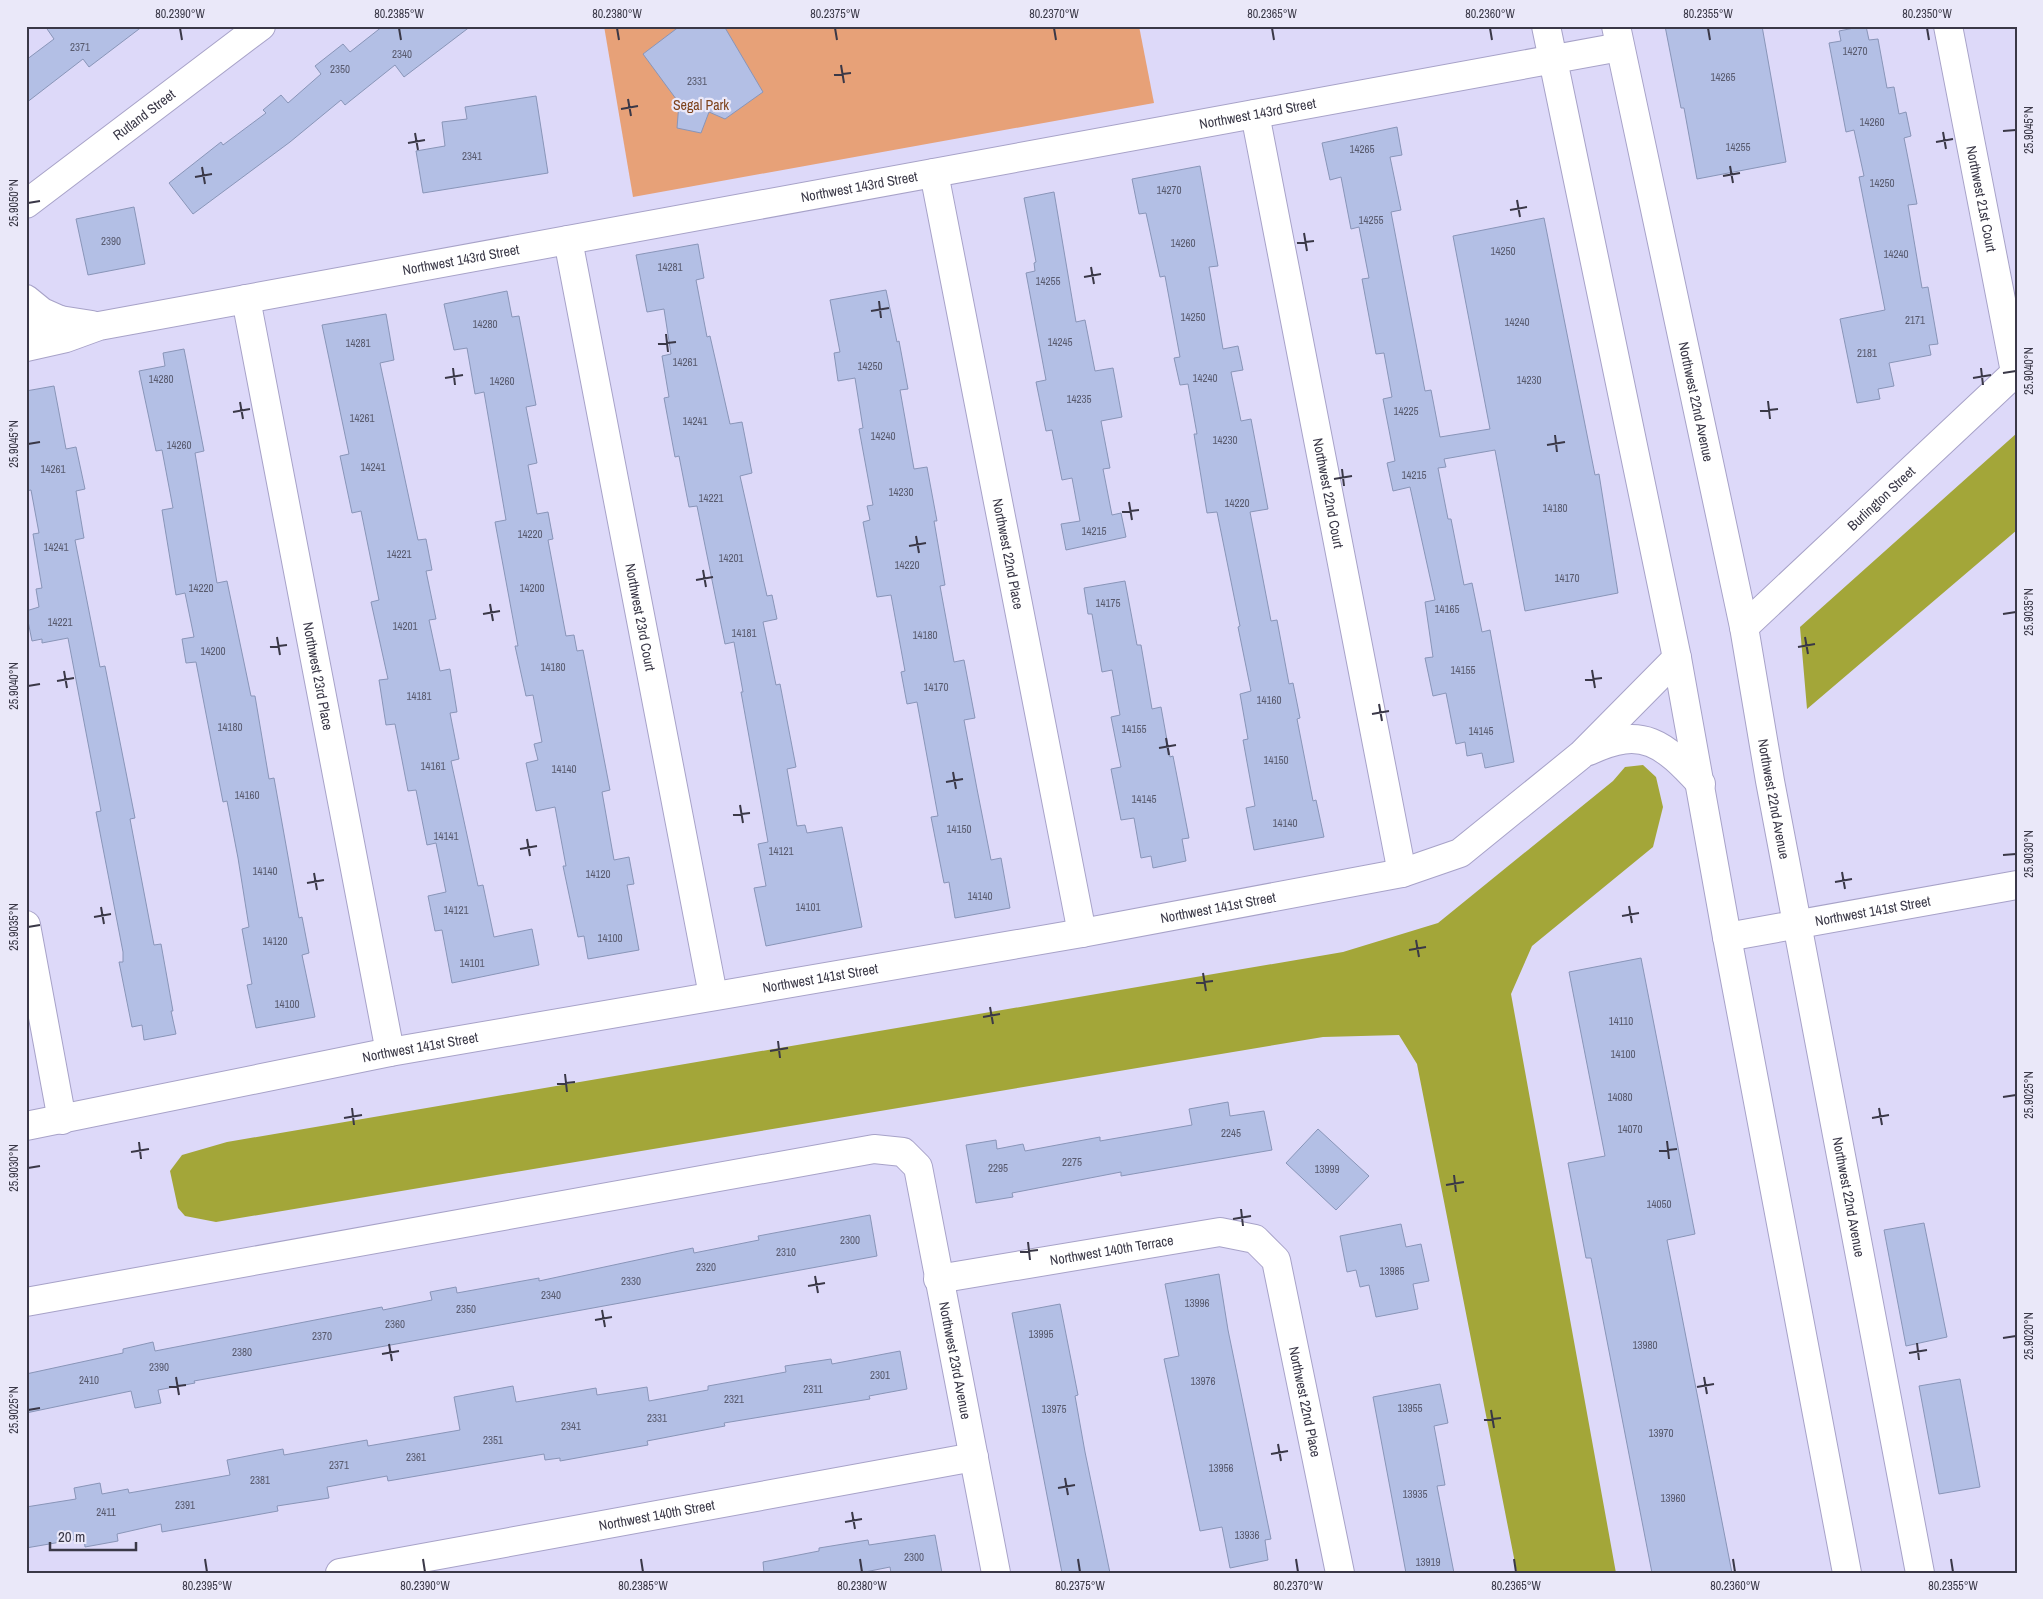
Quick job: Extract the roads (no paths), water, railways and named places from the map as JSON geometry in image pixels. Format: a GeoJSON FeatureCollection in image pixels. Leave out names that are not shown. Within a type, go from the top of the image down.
{"type":"FeatureCollection","features":[{"type":"Feature","properties":{"kind":"street","name":"Rutland Street"},"geometry":{"type":"LineString","coordinates":[[26,204],[261,26]]}},
{"type":"Feature","properties":{"kind":"street"},"geometry":{"type":"LineString","coordinates":[[1546,26],[1677,658],[1727,937],[1847,1573]]}},
{"type":"Feature","properties":{"kind":"street","name":"Northwest 21st Court"},"geometry":{"type":"LineString","coordinates":[[1948,26],[2016,371]]}},
{"type":"Feature","properties":{"kind":"street","name":"Northwest 143rd Street"},"geometry":{"type":"LineString","coordinates":[[26,347],[66,338],[99,326],[1552,60],[1618,37]]}},
{"type":"Feature","properties":{"kind":"street","name":"Northwest 22nd Avenue"},"geometry":{"type":"LineString","coordinates":[[1618,37],[1744,627],[1920,1573]]}},
{"type":"Feature","properties":{"kind":"street","name":"Northwest 22nd Court"},"geometry":{"type":"LineString","coordinates":[[1254,114],[1402,873]]}},
{"type":"Feature","properties":{"kind":"street","name":"Northwest 22nd Place"},"geometry":{"type":"LineString","coordinates":[[934,173],[1082,933]]}},
{"type":"Feature","properties":{"kind":"street","name":"Northwest 23rd Court"},"geometry":{"type":"LineString","coordinates":[[568,240],[714,995]]}},
{"type":"Feature","properties":{"kind":"street"},"geometry":{"type":"LineString","coordinates":[[26,299],[42,312],[60,320]]}},
{"type":"Feature","properties":{"kind":"street","name":"Northwest 23rd Place"},"geometry":{"type":"LineString","coordinates":[[246,299],[390,1052]]}},
{"type":"Feature","properties":{"kind":"street","name":"Northwest 143rd Street"},"geometry":{"type":"LineString","coordinates":[[26,323],[60,320],[99,326]]}},
{"type":"Feature","properties":{"kind":"street","name":"Burlington Street"},"geometry":{"type":"LineString","coordinates":[[1744,627],[2016,371]]}},
{"type":"Feature","properties":{"kind":"street","name":"Northwest 141st Street"},"geometry":{"type":"LineString","coordinates":[[26,1126],[390,1052],[1082,933],[1402,873],[1460,853],[1581,755],[1677,658]]}},
{"type":"Feature","properties":{"kind":"street","name":"Northwest 141st Street"},"geometry":{"type":"LineString","coordinates":[[1581,755],[1608,742],[1629,738],[1646,740],[1674,756],[1701,784]]}},
{"type":"Feature","properties":{"kind":"street","name":"Northwest 141st Street"},"geometry":{"type":"LineString","coordinates":[[1727,937],[2017,885]]}},
{"type":"Feature","properties":{"kind":"street"},"geometry":{"type":"LineString","coordinates":[[26,925],[62,1120]]}},
{"type":"Feature","properties":{"kind":"street","name":"Northwest 23rd Avenue"},"geometry":{"type":"LineString","coordinates":[[26,1302],[874,1149],[903,1152],[918,1167],[996,1573]]}},
{"type":"Feature","properties":{"kind":"street","name":"Northwest 140th Terrace"},"geometry":{"type":"LineString","coordinates":[[938,1279],[1220,1232],[1255,1240]]}},
{"type":"Feature","properties":{"kind":"street","name":"Northwest 22nd Place"},"geometry":{"type":"LineString","coordinates":[[1255,1240],[1276,1260],[1340,1573]]}},
{"type":"Feature","properties":{"kind":"street","name":"Northwest 140th Street"},"geometry":{"type":"LineString","coordinates":[[340,1573],[974,1457]]}},
{"type":"Feature","properties":{"kind":"park label","name":"Segal Park"},"geometry":{"type":"Point","coordinates":[701,105]}}]}
